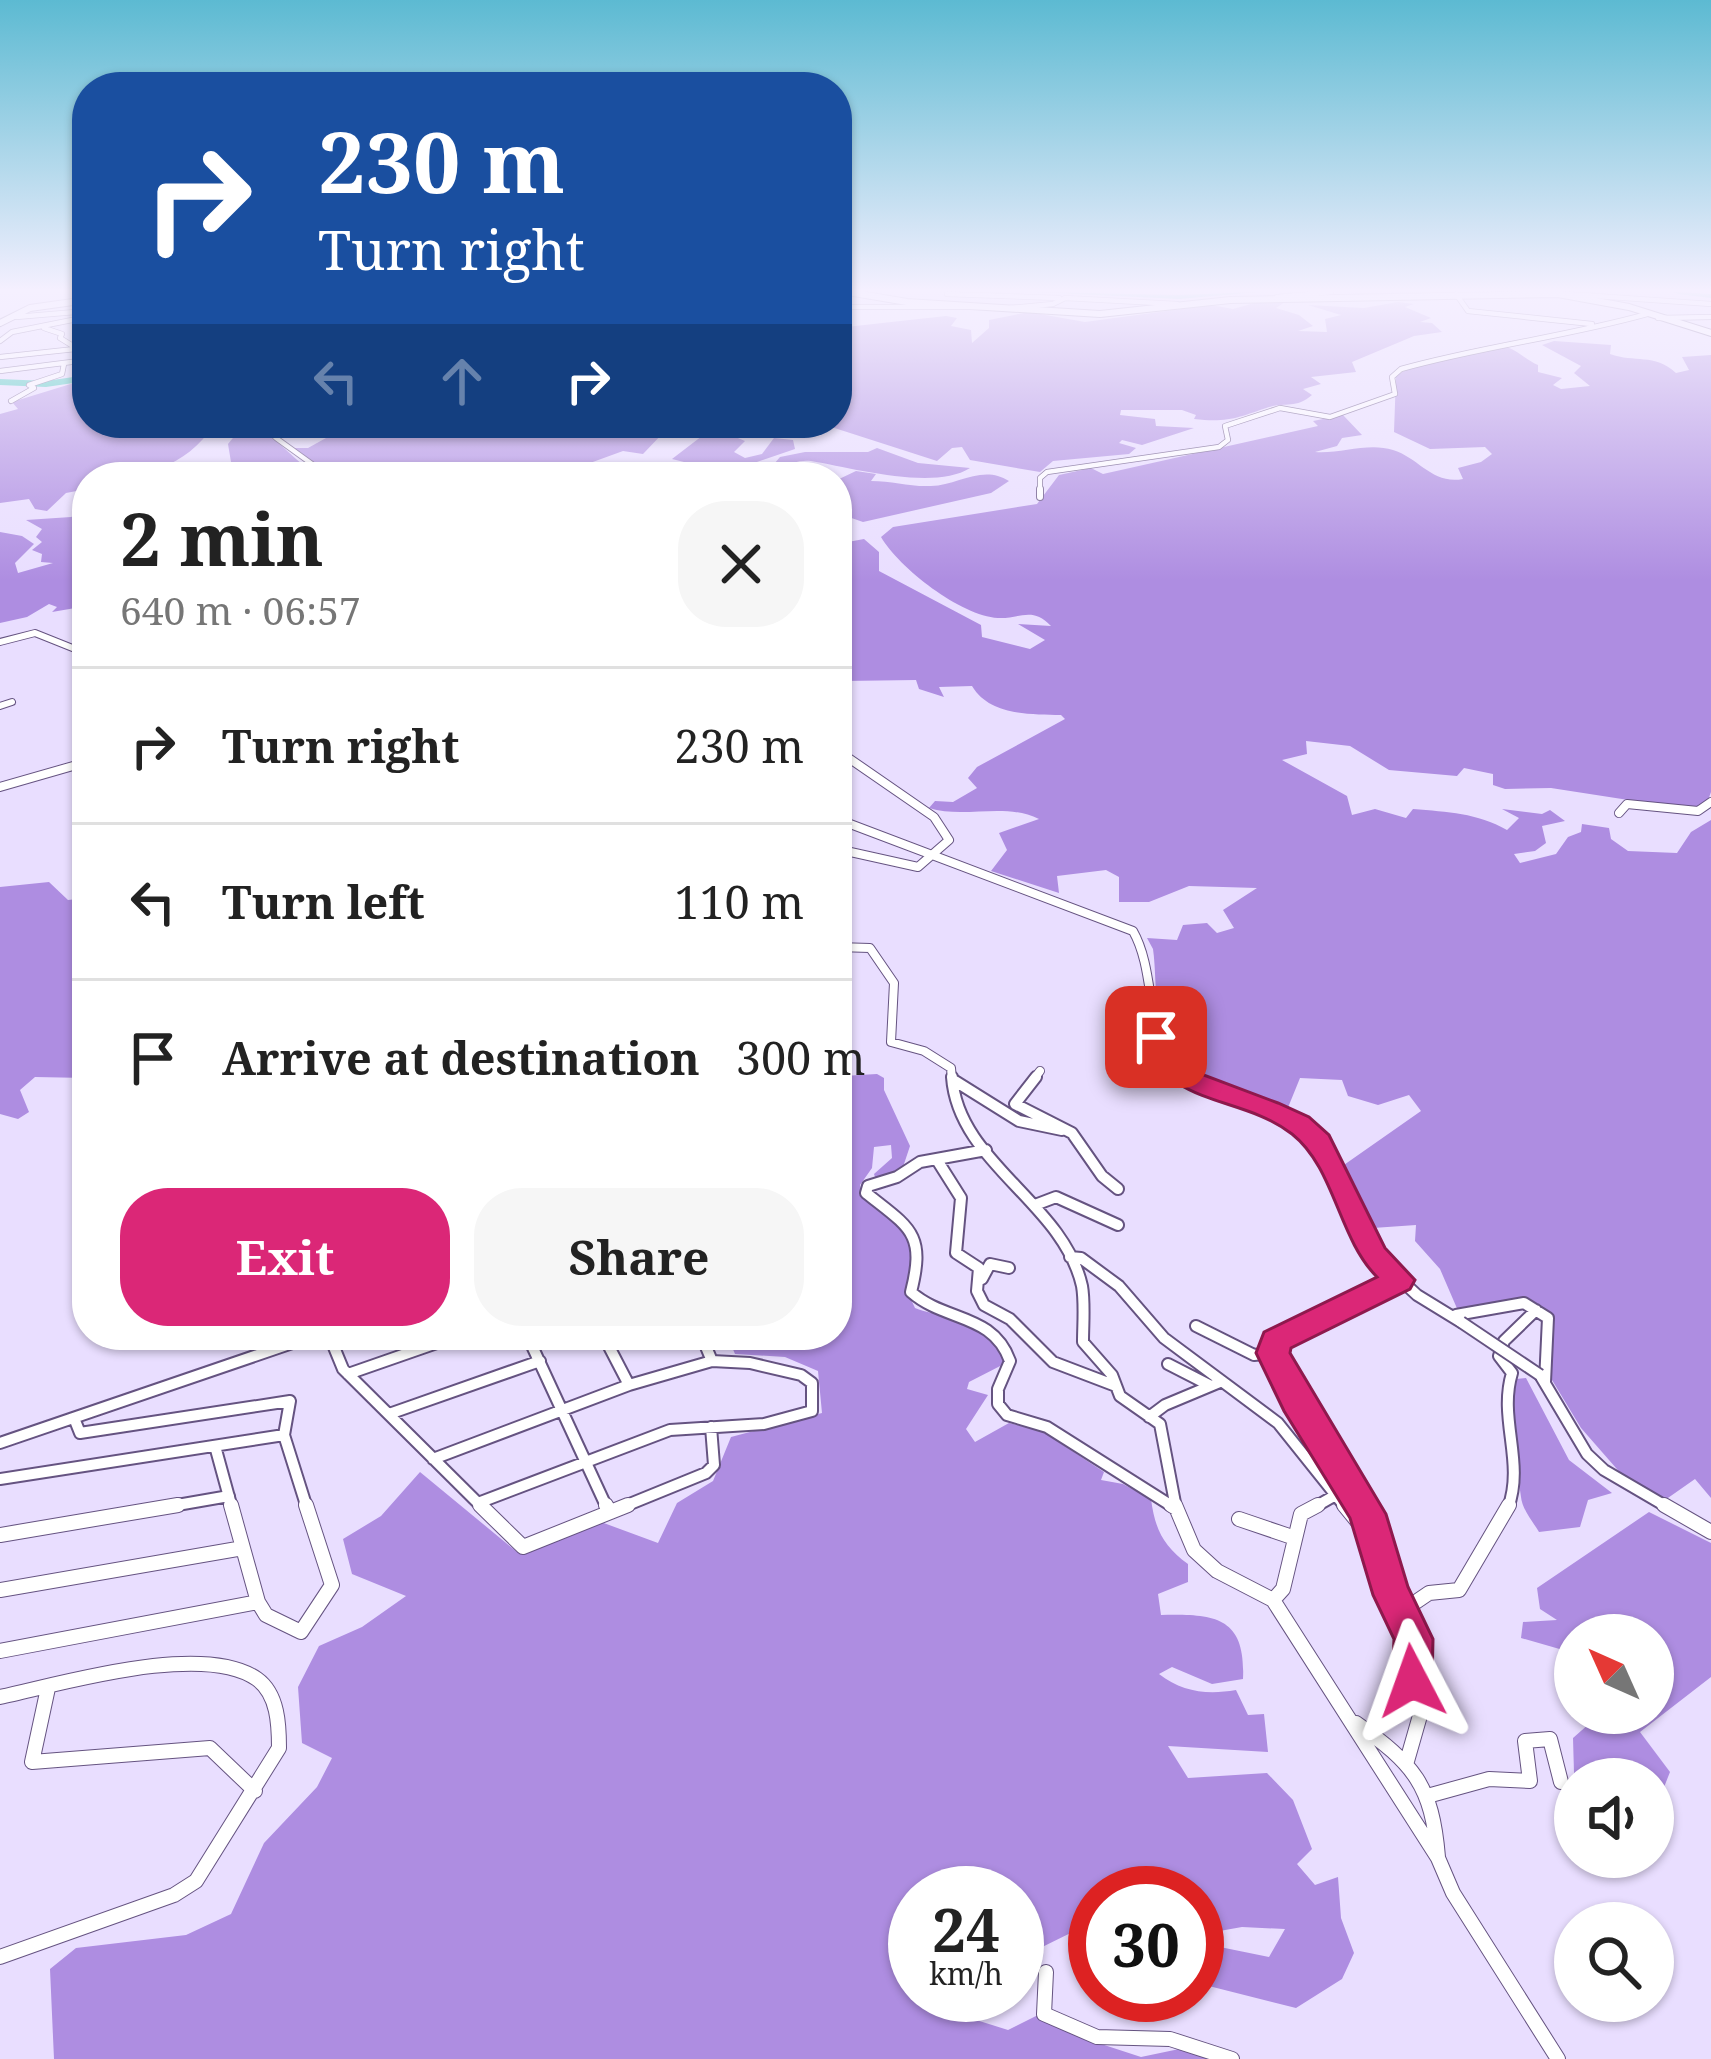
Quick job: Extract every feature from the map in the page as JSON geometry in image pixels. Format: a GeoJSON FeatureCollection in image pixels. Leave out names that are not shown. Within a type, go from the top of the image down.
{"type":"FeatureCollection","features":[{"type":"Feature","properties":{"kind":"street"},"geometry":{"type":"LineString","coordinates":[[11,401],[34,388]]}},
{"type":"Feature","properties":{"kind":"street"},"geometry":{"type":"LineString","coordinates":[[1040,496],[1040,478],[1047,472],[1220,447],[1228,440],[1223,427],[1274,410],[1326,418],[1378,404],[1395,394],[1394,388]]}},
{"type":"Feature","properties":{"kind":"street"},"geometry":{"type":"LineString","coordinates":[[0,402],[21,398]]}},
{"type":"Feature","properties":{"kind":"street"},"geometry":{"type":"LineString","coordinates":[[276,438],[309,462]]}},
{"type":"Feature","properties":{"kind":"street"},"geometry":{"type":"LineString","coordinates":[[0,642],[35,633],[72,648]]}},
{"type":"Feature","properties":{"kind":"street"},"geometry":{"type":"LineString","coordinates":[[0,706],[12,702]]}},
{"type":"Feature","properties":{"kind":"street"},"geometry":{"type":"LineString","coordinates":[[852,761],[946,829],[949,840],[936,856],[908,868],[852,852]]}},
{"type":"Feature","properties":{"kind":"street"},"geometry":{"type":"LineString","coordinates":[[0,787],[72,766]]}},
{"type":"Feature","properties":{"kind":"street"},"geometry":{"type":"LineString","coordinates":[[1619,813],[1627,804],[1698,812],[1711,802]]}},
{"type":"Feature","properties":{"kind":"street"},"geometry":{"type":"LineString","coordinates":[[852,825],[1133,931],[1146,948],[1156,1037],[1172,1067],[1183,1078],[1298,1124],[1318,1142],[1373,1254],[1399,1280],[1542,1378],[1572,1433],[1604,1470],[1711,1532]]}},
{"type":"Feature","properties":{"kind":"street"},"geometry":{"type":"LineString","coordinates":[[852,947],[870,948],[894,983],[891,1042],[924,1051],[951,1068],[954,1106],[1003,1174],[1035,1205],[1070,1257],[1082,1287],[1079,1326],[1083,1342],[1120,1396],[1160,1424],[1176,1508],[1202,1560],[1273,1600],[1438,1858],[1453,1893],[1558,2059]]}},
{"type":"Feature","properties":{"kind":"street"},"geometry":{"type":"LineString","coordinates":[[1040,1071],[1015,1104],[1067,1130],[1118,1189]]}},
{"type":"Feature","properties":{"kind":"street"},"geometry":{"type":"LineString","coordinates":[[955,1081],[1019,1121],[1067,1130]]}},
{"type":"Feature","properties":{"kind":"street"},"geometry":{"type":"LineString","coordinates":[[986,1150],[920,1162],[897,1178],[868,1186],[866,1193],[919,1239],[922,1248],[911,1292],[937,1313],[987,1322],[1000,1334],[1010,1361],[998,1389],[998,1404],[1007,1415],[1047,1427],[1176,1508]]}},
{"type":"Feature","properties":{"kind":"street"},"geometry":{"type":"LineString","coordinates":[[937,1160],[961,1198],[956,1253],[979,1268],[981,1280]]}},
{"type":"Feature","properties":{"kind":"street"},"geometry":{"type":"LineString","coordinates":[[1035,1205],[1056,1197],[1118,1225]]}},
{"type":"Feature","properties":{"kind":"street"},"geometry":{"type":"LineString","coordinates":[[1070,1257],[1081,1258],[1119,1286],[1144,1320],[1215,1384]]}},
{"type":"Feature","properties":{"kind":"street"},"geometry":{"type":"LineString","coordinates":[[1009,1268],[991,1264],[977,1291],[984,1305],[1016,1318],[1038,1350],[1069,1372],[1116,1386]]}},
{"type":"Feature","properties":{"kind":"street"},"geometry":{"type":"LineString","coordinates":[[1371,1538],[1367,1514],[1297,1402],[1273,1353],[1276,1341],[1399,1280]]}},
{"type":"Feature","properties":{"kind":"street"},"geometry":{"type":"LineString","coordinates":[[1445,1312],[1466,1318],[1524,1303],[1548,1318],[1542,1378]]}},
{"type":"Feature","properties":{"kind":"street"},"geometry":{"type":"LineString","coordinates":[[1404,1610],[1429,1593],[1459,1590],[1473,1562],[1487,1548],[1516,1486],[1515,1442],[1504,1406],[1512,1373],[1499,1356],[1504,1341],[1535,1310]]}},
{"type":"Feature","properties":{"kind":"street"},"geometry":{"type":"LineString","coordinates":[[1196,1326],[1254,1355],[1273,1353]]}},
{"type":"Feature","properties":{"kind":"street"},"geometry":{"type":"LineString","coordinates":[[0,1443],[272,1350]]}},
{"type":"Feature","properties":{"kind":"street"},"geometry":{"type":"LineString","coordinates":[[336,1350],[348,1374],[523,1547],[706,1473],[714,1465],[711,1427]]}},
{"type":"Feature","properties":{"kind":"street"},"geometry":{"type":"LineString","coordinates":[[348,1374],[417,1350]]}},
{"type":"Feature","properties":{"kind":"street"},"geometry":{"type":"LineString","coordinates":[[534,1350],[609,1512]]}},
{"type":"Feature","properties":{"kind":"street"},"geometry":{"type":"LineString","coordinates":[[613,1350],[629,1385]]}},
{"type":"Feature","properties":{"kind":"street"},"geometry":{"type":"LineString","coordinates":[[707,1350],[712,1361]]}},
{"type":"Feature","properties":{"kind":"street"},"geometry":{"type":"LineString","coordinates":[[388,1414],[540,1361]]}},
{"type":"Feature","properties":{"kind":"street"},"geometry":{"type":"LineString","coordinates":[[434,1459],[629,1385],[712,1361],[801,1375],[812,1383],[812,1412],[764,1424],[670,1430],[478,1503]]}},
{"type":"Feature","properties":{"kind":"street"},"geometry":{"type":"LineString","coordinates":[[1168,1364],[1215,1384],[1278,1423],[1305,1450],[1334,1496],[1381,1553],[1392,1595],[1404,1610],[1414,1639],[1412,1681],[1421,1712],[1407,1761]]}},
{"type":"Feature","properties":{"kind":"street"},"geometry":{"type":"LineString","coordinates":[[1149,1417],[1215,1384]]}},
{"type":"Feature","properties":{"kind":"street"},"geometry":{"type":"LineString","coordinates":[[74,1418],[80,1433],[290,1401],[284,1436],[332,1585],[301,1632],[266,1616],[259,1602],[215,1446]]}},
{"type":"Feature","properties":{"kind":"street"},"geometry":{"type":"LineString","coordinates":[[0,1479],[284,1436]]}},
{"type":"Feature","properties":{"kind":"street"},"geometry":{"type":"LineString","coordinates":[[0,1534],[229,1496]]}},
{"type":"Feature","properties":{"kind":"street"},"geometry":{"type":"LineString","coordinates":[[1273,1600],[1283,1589],[1301,1514],[1334,1496]]}},
{"type":"Feature","properties":{"kind":"street"},"geometry":{"type":"LineString","coordinates":[[1239,1519],[1295,1538]]}},
{"type":"Feature","properties":{"kind":"street"},"geometry":{"type":"LineString","coordinates":[[0,1590],[244,1548]]}},
{"type":"Feature","properties":{"kind":"street"},"geometry":{"type":"LineString","coordinates":[[0,1651],[259,1602]]}},
{"type":"Feature","properties":{"kind":"street"},"geometry":{"type":"LineString","coordinates":[[0,1696],[197,1662],[232,1665],[257,1679],[271,1695],[279,1724],[279,1748],[196,1881],[174,1895],[0,1957]]}},
{"type":"Feature","properties":{"kind":"street"},"geometry":{"type":"LineString","coordinates":[[49,1688],[32,1762],[211,1748],[255,1791]]}},
{"type":"Feature","properties":{"kind":"street"},"geometry":{"type":"LineString","coordinates":[[1351,1720],[1407,1761],[1431,1795],[1438,1858]]}},
{"type":"Feature","properties":{"kind":"street"},"geometry":{"type":"LineString","coordinates":[[1431,1795],[1489,1779],[1530,1781],[1525,1741],[1550,1739],[1557,1758]]}},
{"type":"Feature","properties":{"kind":"street"},"geometry":{"type":"LineString","coordinates":[[1046,1972],[1044,2014],[1097,2038],[1170,2039],[1232,2059]]}},
{"type":"Feature","properties":{"kind":"shaded area"},"geometry":{"type":"Polygon","coordinates":[[[72,388],[72,438],[203,438],[172,462],[72,462],[72,492],[47,511],[35,509],[29,499],[0,503],[0,414],[18,409],[12,402],[72,388]]]}},
{"type":"Feature","properties":{"kind":"shaded area"},"geometry":{"type":"Polygon","coordinates":[[[852,388],[1306,388],[1312,395],[1296,404],[1216,420],[1194,419],[1196,415],[1182,410],[1121,410],[1120,415],[1155,419],[1156,426],[1194,428],[1142,445],[1122,440],[1119,443],[1136,448],[1129,454],[1053,461],[1040,472],[970,460],[962,447],[952,448],[937,461],[852,434],[852,388]]]}},
{"type":"Feature","properties":{"kind":"shaded area"},"geometry":{"type":"Polygon","coordinates":[[[1396,388],[1711,388],[1711,792],[1707,803],[1693,810],[1551,788],[1505,789],[1493,785],[1493,774],[1464,768],[1457,776],[1389,770],[1350,746],[1306,741],[1307,754],[1282,760],[1347,796],[1352,815],[1375,809],[1406,818],[1413,809],[1438,811],[1507,830],[1519,818],[1502,809],[1542,814],[1550,810],[1565,821],[1542,826],[1546,843],[1535,851],[1514,854],[1520,863],[1556,854],[1568,837],[1581,832],[1582,824],[1609,828],[1611,839],[1628,851],[1677,853],[1691,832],[1711,820],[1711,1498],[1695,1479],[1665,1500],[1623,1476],[1581,1428],[1549,1375],[1551,1316],[1516,1302],[1459,1313],[1440,1269],[1415,1241],[1416,1225],[1373,1228],[1341,1167],[1421,1111],[1409,1095],[1378,1105],[1348,1096],[1342,1080],[1300,1078],[1287,1110],[1205,1083],[1167,1053],[1158,1018],[1153,949],[1147,938],[1177,940],[1183,925],[1207,923],[1217,933],[1234,928],[1223,910],[1257,888],[1189,886],[1149,902],[1119,902],[1119,877],[1106,870],[1057,876],[1059,893],[991,871],[1007,850],[999,833],[1039,819],[1012,812],[929,808],[935,801],[953,802],[977,788],[968,778],[977,767],[1065,719],[1000,708],[972,686],[939,687],[944,697],[919,689],[916,680],[852,681],[852,541],[864,539],[879,552],[879,571],[981,625],[982,637],[1030,649],[1045,640],[1018,624],[1051,626],[1044,620],[1032,615],[983,615],[949,600],[916,576],[881,537],[893,527],[1037,504],[1059,475],[1091,468],[1103,474],[1318,426],[1313,421],[1343,415],[1362,435],[1342,438],[1337,446],[1315,452],[1384,448],[1435,475],[1463,479],[1458,468],[1492,454],[1485,447],[1430,449],[1394,432],[1396,388]]]}},
{"type":"Feature","properties":{"kind":"shaded area"},"geometry":{"type":"Polygon","coordinates":[[[233,438],[272,438],[300,462],[231,462],[228,444],[233,438]]]}},
{"type":"Feature","properties":{"kind":"shaded area"},"geometry":{"type":"Polygon","coordinates":[[[326,438],[658,438],[643,454],[623,451],[593,462],[311,462],[293,448],[308,448],[326,438]]]}},
{"type":"Feature","properties":{"kind":"shaded area"},"geometry":{"type":"Polygon","coordinates":[[[699,438],[745,441],[734,452],[745,458],[762,454],[774,438],[793,440],[795,449],[757,462],[672,459],[699,438]]]}},
{"type":"Feature","properties":{"kind":"shaded area"},"geometry":{"type":"Polygon","coordinates":[[[877,448],[918,463],[970,468],[955,475],[915,478],[852,469],[852,462],[776,462],[805,452],[877,448]]]}},
{"type":"Feature","properties":{"kind":"shaded area"},"geometry":{"type":"Polygon","coordinates":[[[852,473],[876,474],[871,481],[916,486],[990,474],[1009,481],[991,493],[863,522],[852,518],[852,473]]]}},
{"type":"Feature","properties":{"kind":"shaded area"},"geometry":{"type":"Polygon","coordinates":[[[71,517],[72,609],[52,612],[57,607],[49,604],[27,617],[0,623],[0,532],[34,544],[15,563],[18,573],[53,563],[41,562],[42,554],[32,550],[42,542],[36,537],[42,529],[26,520],[71,517]]]}},
{"type":"Feature","properties":{"kind":"shaded area"},"geometry":{"type":"Polygon","coordinates":[[[49,882],[72,900],[72,1078],[35,1077],[20,1090],[29,1112],[18,1119],[0,1114],[0,887],[49,882]]]}},
{"type":"Feature","properties":{"kind":"shaded area"},"geometry":{"type":"Polygon","coordinates":[[[877,1074],[884,1078],[884,1090],[910,1146],[903,1167],[876,1180],[874,1174],[892,1158],[891,1145],[874,1147],[872,1168],[860,1185],[862,1197],[912,1233],[918,1243],[907,1291],[915,1308],[984,1326],[1002,1345],[1008,1362],[969,1382],[967,1389],[988,1395],[966,1429],[975,1442],[1009,1423],[1042,1431],[1104,1472],[1101,1480],[1123,1484],[1151,1499],[1162,1536],[1188,1564],[1188,1582],[1158,1594],[1161,1615],[1197,1616],[1223,1623],[1239,1642],[1243,1658],[1243,1679],[1212,1684],[1172,1667],[1159,1674],[1195,1691],[1236,1690],[1248,1715],[1264,1714],[1268,1752],[1168,1746],[1188,1778],[1267,1773],[1293,1800],[1312,1849],[1297,1864],[1315,1885],[1338,1877],[1341,1918],[1354,1953],[1342,1979],[1296,2008],[1224,1990],[1224,1948],[1269,1957],[1285,1929],[1224,1930],[1224,1866],[1068,1866],[1068,1934],[1044,1946],[1044,1866],[888,1866],[888,2022],[983,2022],[1008,2030],[1024,2022],[1044,2022],[1044,2016],[1092,2041],[1141,2057],[1184,2048],[1217,2059],[54,2059],[50,1969],[76,1948],[186,1935],[231,1914],[264,1843],[317,1787],[332,1758],[302,1743],[298,1687],[319,1646],[362,1627],[406,1596],[352,1574],[343,1539],[381,1516],[420,1472],[517,1552],[601,1522],[658,1543],[677,1503],[713,1481],[731,1437],[822,1413],[818,1371],[785,1357],[735,1354],[733,1350],[852,1350],[852,1075],[877,1074]]]}},
{"type":"Feature","properties":{"kind":"shaded area"},"geometry":{"type":"Polygon","coordinates":[[[1526,1378],[1569,1460],[1612,1493],[1588,1500],[1580,1527],[1539,1532],[1523,1506],[1514,1407],[1516,1379],[1526,1378]]]}},
{"type":"Feature","properties":{"kind":"shaded area"},"geometry":{"type":"Polygon","coordinates":[[[1649,1512],[1711,1543],[1711,1677],[1674,1706],[1674,1614],[1554,1614],[1554,1618],[1540,1609],[1537,1588],[1649,1512]]]}},
{"type":"Feature","properties":{"kind":"shaded area"},"geometry":{"type":"Polygon","coordinates":[[[1554,1620],[1554,1647],[1521,1638],[1523,1622],[1554,1620]]]}},
{"type":"Feature","properties":{"kind":"shaded area"},"geometry":{"type":"Polygon","coordinates":[[[1578,1734],[1642,1734],[1660,1758],[1574,1758],[1573,1738],[1578,1734]]]}},
{"type":"Feature","properties":{"kind":"route"},"geometry":{"type":"LineString","coordinates":[[1156,1037],[1162,1053],[1183,1078],[1298,1124],[1318,1142],[1331,1160],[1373,1254],[1399,1280],[1276,1341],[1273,1353],[1297,1402],[1367,1514],[1392,1595],[1404,1610],[1414,1639],[1412,1681]]}}]}
